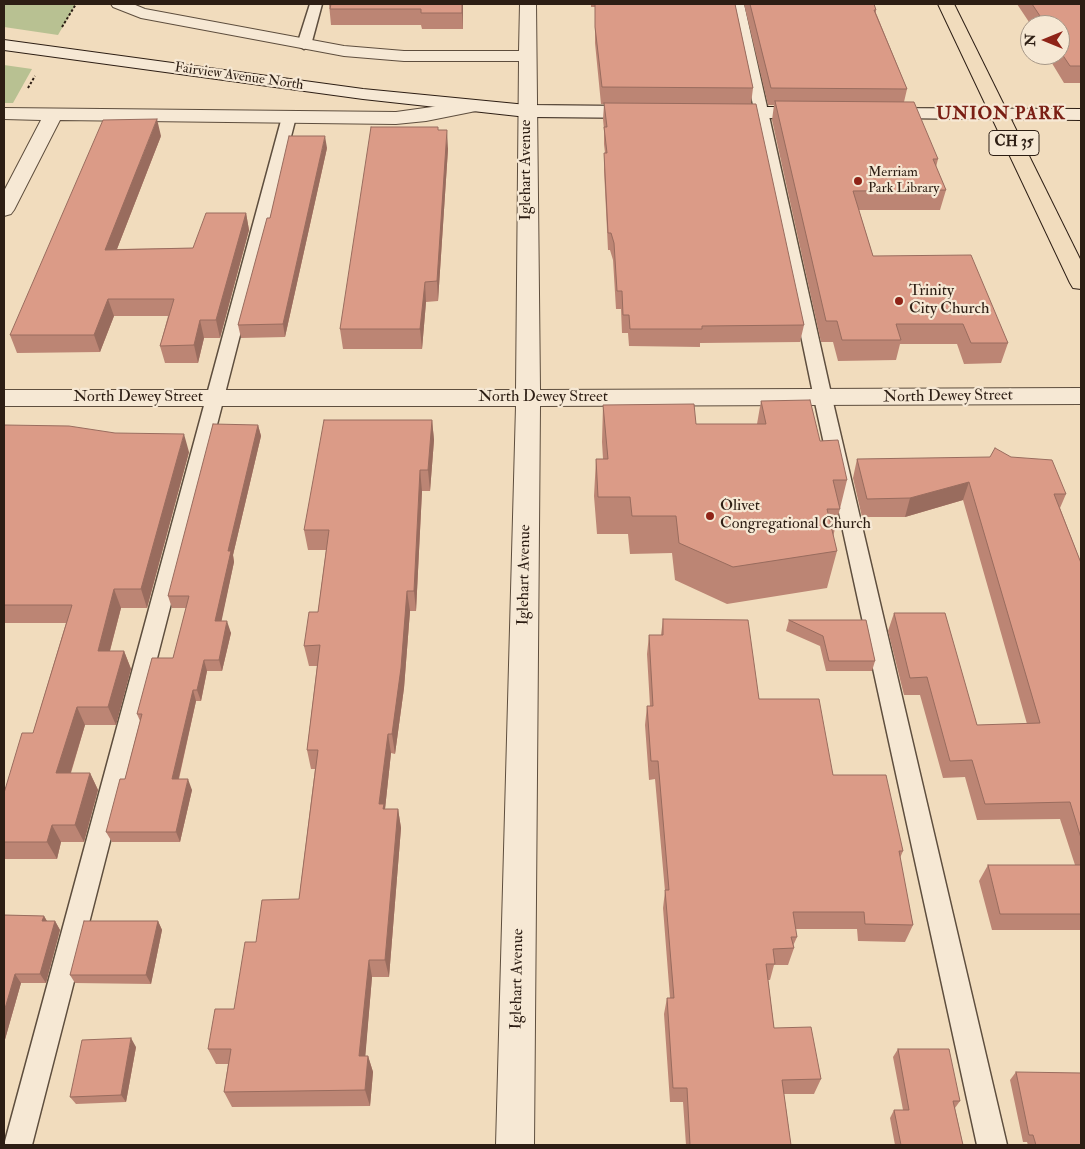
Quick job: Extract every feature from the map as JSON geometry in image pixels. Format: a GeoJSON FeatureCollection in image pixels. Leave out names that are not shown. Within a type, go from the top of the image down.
{"type":"FeatureCollection","features":[{"type":"Feature","properties":{"kind":"main road","name":"CH 35"},"geometry":{"type":"LineString","coordinates":[[946,4],[1001,114],[1081,283]]}},
{"type":"Feature","properties":{"kind":"street"},"geometry":{"type":"LineString","coordinates":[[119,4],[141,13],[304,45],[374,55],[527,56]]}},
{"type":"Feature","properties":{"kind":"street","name":"Iglehart Avenue"},"geometry":{"type":"LineString","coordinates":[[515,1145],[528,398],[528,4]]}},
{"type":"Feature","properties":{"kind":"street","name":"Fairview Avenue North"},"geometry":{"type":"LineString","coordinates":[[4,45],[363,94],[527,112],[654,112]]}},
{"type":"Feature","properties":{"kind":"street","name":"Fairview Avenue North"},"geometry":{"type":"LineString","coordinates":[[4,114],[396,118],[426,115],[475,106]]}},
{"type":"Feature","properties":{"kind":"street"},"geometry":{"type":"LineString","coordinates":[[703,113],[831,114]]}},
{"type":"Feature","properties":{"kind":"street"},"geometry":{"type":"LineString","coordinates":[[861,114],[1081,115]]}},
{"type":"Feature","properties":{"kind":"street"},"geometry":{"type":"LineString","coordinates":[[4,210],[53,115]]}},
{"type":"Feature","properties":{"kind":"street","name":"North Dewey Street"},"geometry":{"type":"LineString","coordinates":[[4,398],[823,398],[1081,396]]}},
{"type":"Feature","properties":{"kind":"lane"},"geometry":{"type":"LineString","coordinates":[[304,45],[316,4]]}},
{"type":"Feature","properties":{"kind":"lane"},"geometry":{"type":"LineString","coordinates":[[738,4],[823,398],[992,1145]]}},
{"type":"Feature","properties":{"kind":"lane"},"geometry":{"type":"LineString","coordinates":[[17,1145],[288,116]]}},
{"type":"Feature","properties":{"kind":"path"},"geometry":{"type":"LineString","coordinates":[[60,32],[76,4]]}},
{"type":"Feature","properties":{"kind":"green space"},"geometry":{"type":"Polygon","coordinates":[[[4,4],[76,4],[58,35],[4,27],[4,4]]]}},
{"type":"Feature","properties":{"kind":"green space"},"geometry":{"type":"Polygon","coordinates":[[[4,65],[32,69],[13,103],[4,103],[4,65]]]}},
{"type":"Feature","properties":{"kind":"building"},"geometry":{"type":"Polygon","coordinates":[[[331,4],[462,4],[462,13],[421,13],[421,9],[330,9],[331,4]]]}},
{"type":"Feature","properties":{"kind":"building"},"geometry":{"type":"Polygon","coordinates":[[[595,4],[735,4],[753,88],[602,87],[595,27],[595,4]]]}},
{"type":"Feature","properties":{"kind":"building"},"geometry":{"type":"Polygon","coordinates":[[[750,4],[874,4],[876,10],[874,10],[907,89],[771,88],[750,4]]]}},
{"type":"Feature","properties":{"kind":"building"},"geometry":{"type":"Polygon","coordinates":[[[1032,4],[1081,4],[1081,66],[1069,65],[1070,15],[1039,15],[1032,4]]]}},
{"type":"Feature","properties":{"kind":"building"},"geometry":{"type":"Polygon","coordinates":[[[775,101],[914,102],[938,159],[933,159],[946,190],[853,191],[873,256],[971,255],[1008,343],[971,343],[963,324],[896,324],[901,340],[842,340],[837,321],[826,321],[775,101]]]}},
{"type":"Feature","properties":{"kind":"building"},"geometry":{"type":"Polygon","coordinates":[[[604,103],[756,104],[804,325],[702,326],[702,329],[630,329],[629,315],[623,315],[622,291],[617,291],[614,243],[611,233],[608,233],[604,153],[607,153],[604,127],[607,127],[604,103]]]}},
{"type":"Feature","properties":{"kind":"building"},"geometry":{"type":"Polygon","coordinates":[[[157,119],[105,250],[193,248],[206,213],[246,213],[216,320],[200,320],[194,345],[160,346],[174,299],[108,299],[94,335],[10,335],[103,120],[157,119]]]}},
{"type":"Feature","properties":{"kind":"building"},"geometry":{"type":"Polygon","coordinates":[[[371,127],[438,127],[438,130],[447,130],[437,281],[425,282],[420,329],[340,329],[371,127]]]}},
{"type":"Feature","properties":{"kind":"building"},"geometry":{"type":"Polygon","coordinates":[[[289,136],[325,136],[283,324],[238,325],[267,218],[270,218],[289,136]]]}},
{"type":"Feature","properties":{"kind":"building"},"geometry":{"type":"Polygon","coordinates":[[[810,400],[820,441],[838,440],[847,480],[833,480],[840,509],[827,509],[837,551],[733,567],[679,543],[676,516],[632,516],[630,497],[598,497],[596,459],[608,459],[603,405],[694,404],[696,424],[766,424],[761,401],[810,400]]]}},
{"type":"Feature","properties":{"kind":"building"},"geometry":{"type":"Polygon","coordinates":[[[324,420],[432,420],[428,470],[420,470],[414,591],[407,591],[401,668],[392,734],[388,734],[379,804],[384,804],[383,809],[398,809],[385,960],[369,960],[359,1056],[368,1056],[365,1090],[224,1092],[231,1049],[208,1049],[215,1009],[234,1009],[245,942],[256,942],[262,900],[299,899],[318,750],[307,750],[320,645],[304,646],[309,612],[318,612],[329,530],[304,530],[324,420]]]}},
{"type":"Feature","properties":{"kind":"building"},"geometry":{"type":"Polygon","coordinates":[[[213,424],[258,425],[228,551],[231,551],[215,621],[227,621],[219,660],[204,660],[197,690],[193,690],[172,779],[188,779],[176,832],[106,832],[120,779],[125,779],[142,714],[137,714],[152,658],[173,658],[189,596],[168,596],[213,424]]]}},
{"type":"Feature","properties":{"kind":"building"},"geometry":{"type":"Polygon","coordinates":[[[4,425],[69,426],[115,433],[184,434],[141,589],[114,589],[98,651],[124,651],[108,707],[77,707],[56,773],[90,773],[75,825],[52,825],[47,842],[4,842],[4,793],[22,733],[33,733],[72,605],[4,605],[4,425]]]}},
{"type":"Feature","properties":{"kind":"building"},"geometry":{"type":"Polygon","coordinates":[[[995,448],[1011,457],[1052,460],[1066,494],[1054,494],[1081,563],[1081,838],[1070,802],[985,804],[972,760],[950,761],[927,677],[910,678],[894,613],[945,613],[977,725],[1040,723],[969,482],[910,498],[867,499],[857,459],[990,457],[995,448]]]}},
{"type":"Feature","properties":{"kind":"building"},"geometry":{"type":"Polygon","coordinates":[[[663,619],[748,620],[759,699],[819,699],[833,775],[886,775],[903,851],[899,851],[913,925],[865,924],[864,912],[793,912],[797,937],[791,937],[794,948],[773,949],[775,964],[766,964],[774,1028],[811,1027],[821,1079],[782,1080],[791,1145],[690,1145],[687,1088],[673,1088],[667,998],[674,998],[665,890],[669,890],[658,761],[651,761],[647,706],[653,706],[649,635],[663,635],[663,619]]]}},
{"type":"Feature","properties":{"kind":"building"},"geometry":{"type":"Polygon","coordinates":[[[789,620],[866,620],[875,661],[829,661],[823,636],[789,620]]]}},
{"type":"Feature","properties":{"kind":"building"},"geometry":{"type":"Polygon","coordinates":[[[988,865],[1081,865],[1081,914],[1000,914],[988,865]]]}},
{"type":"Feature","properties":{"kind":"building"},"geometry":{"type":"Polygon","coordinates":[[[4,915],[44,916],[42,921],[55,921],[40,974],[15,974],[4,1012],[4,915]]]}},
{"type":"Feature","properties":{"kind":"building"},"geometry":{"type":"Polygon","coordinates":[[[84,921],[158,921],[146,975],[70,975],[84,921]]]}},
{"type":"Feature","properties":{"kind":"building"},"geometry":{"type":"Polygon","coordinates":[[[131,1038],[121,1095],[70,1097],[82,1040],[131,1038]]]}},
{"type":"Feature","properties":{"kind":"building"},"geometry":{"type":"Polygon","coordinates":[[[898,1049],[949,1049],[960,1101],[953,1101],[963,1145],[901,1145],[894,1110],[909,1110],[898,1049]]]}},
{"type":"Feature","properties":{"kind":"building"},"geometry":{"type":"Polygon","coordinates":[[[1016,1072],[1081,1073],[1081,1145],[1036,1145],[1033,1135],[1029,1135],[1016,1072]]]}},
{"type":"Feature","properties":{"kind":"place","name":"Merriam Park Library"},"geometry":{"type":"Point","coordinates":[858,181]}},
{"type":"Feature","properties":{"kind":"place","name":"Trinity City Church"},"geometry":{"type":"Point","coordinates":[899,301]}},
{"type":"Feature","properties":{"kind":"place","name":"Olivet Congregational Church"},"geometry":{"type":"Point","coordinates":[710,516]}},
{"type":"Feature","properties":{"kind":"district","name":"UNION PARK"},"geometry":{"type":"Point","coordinates":[1001,115]}}]}
